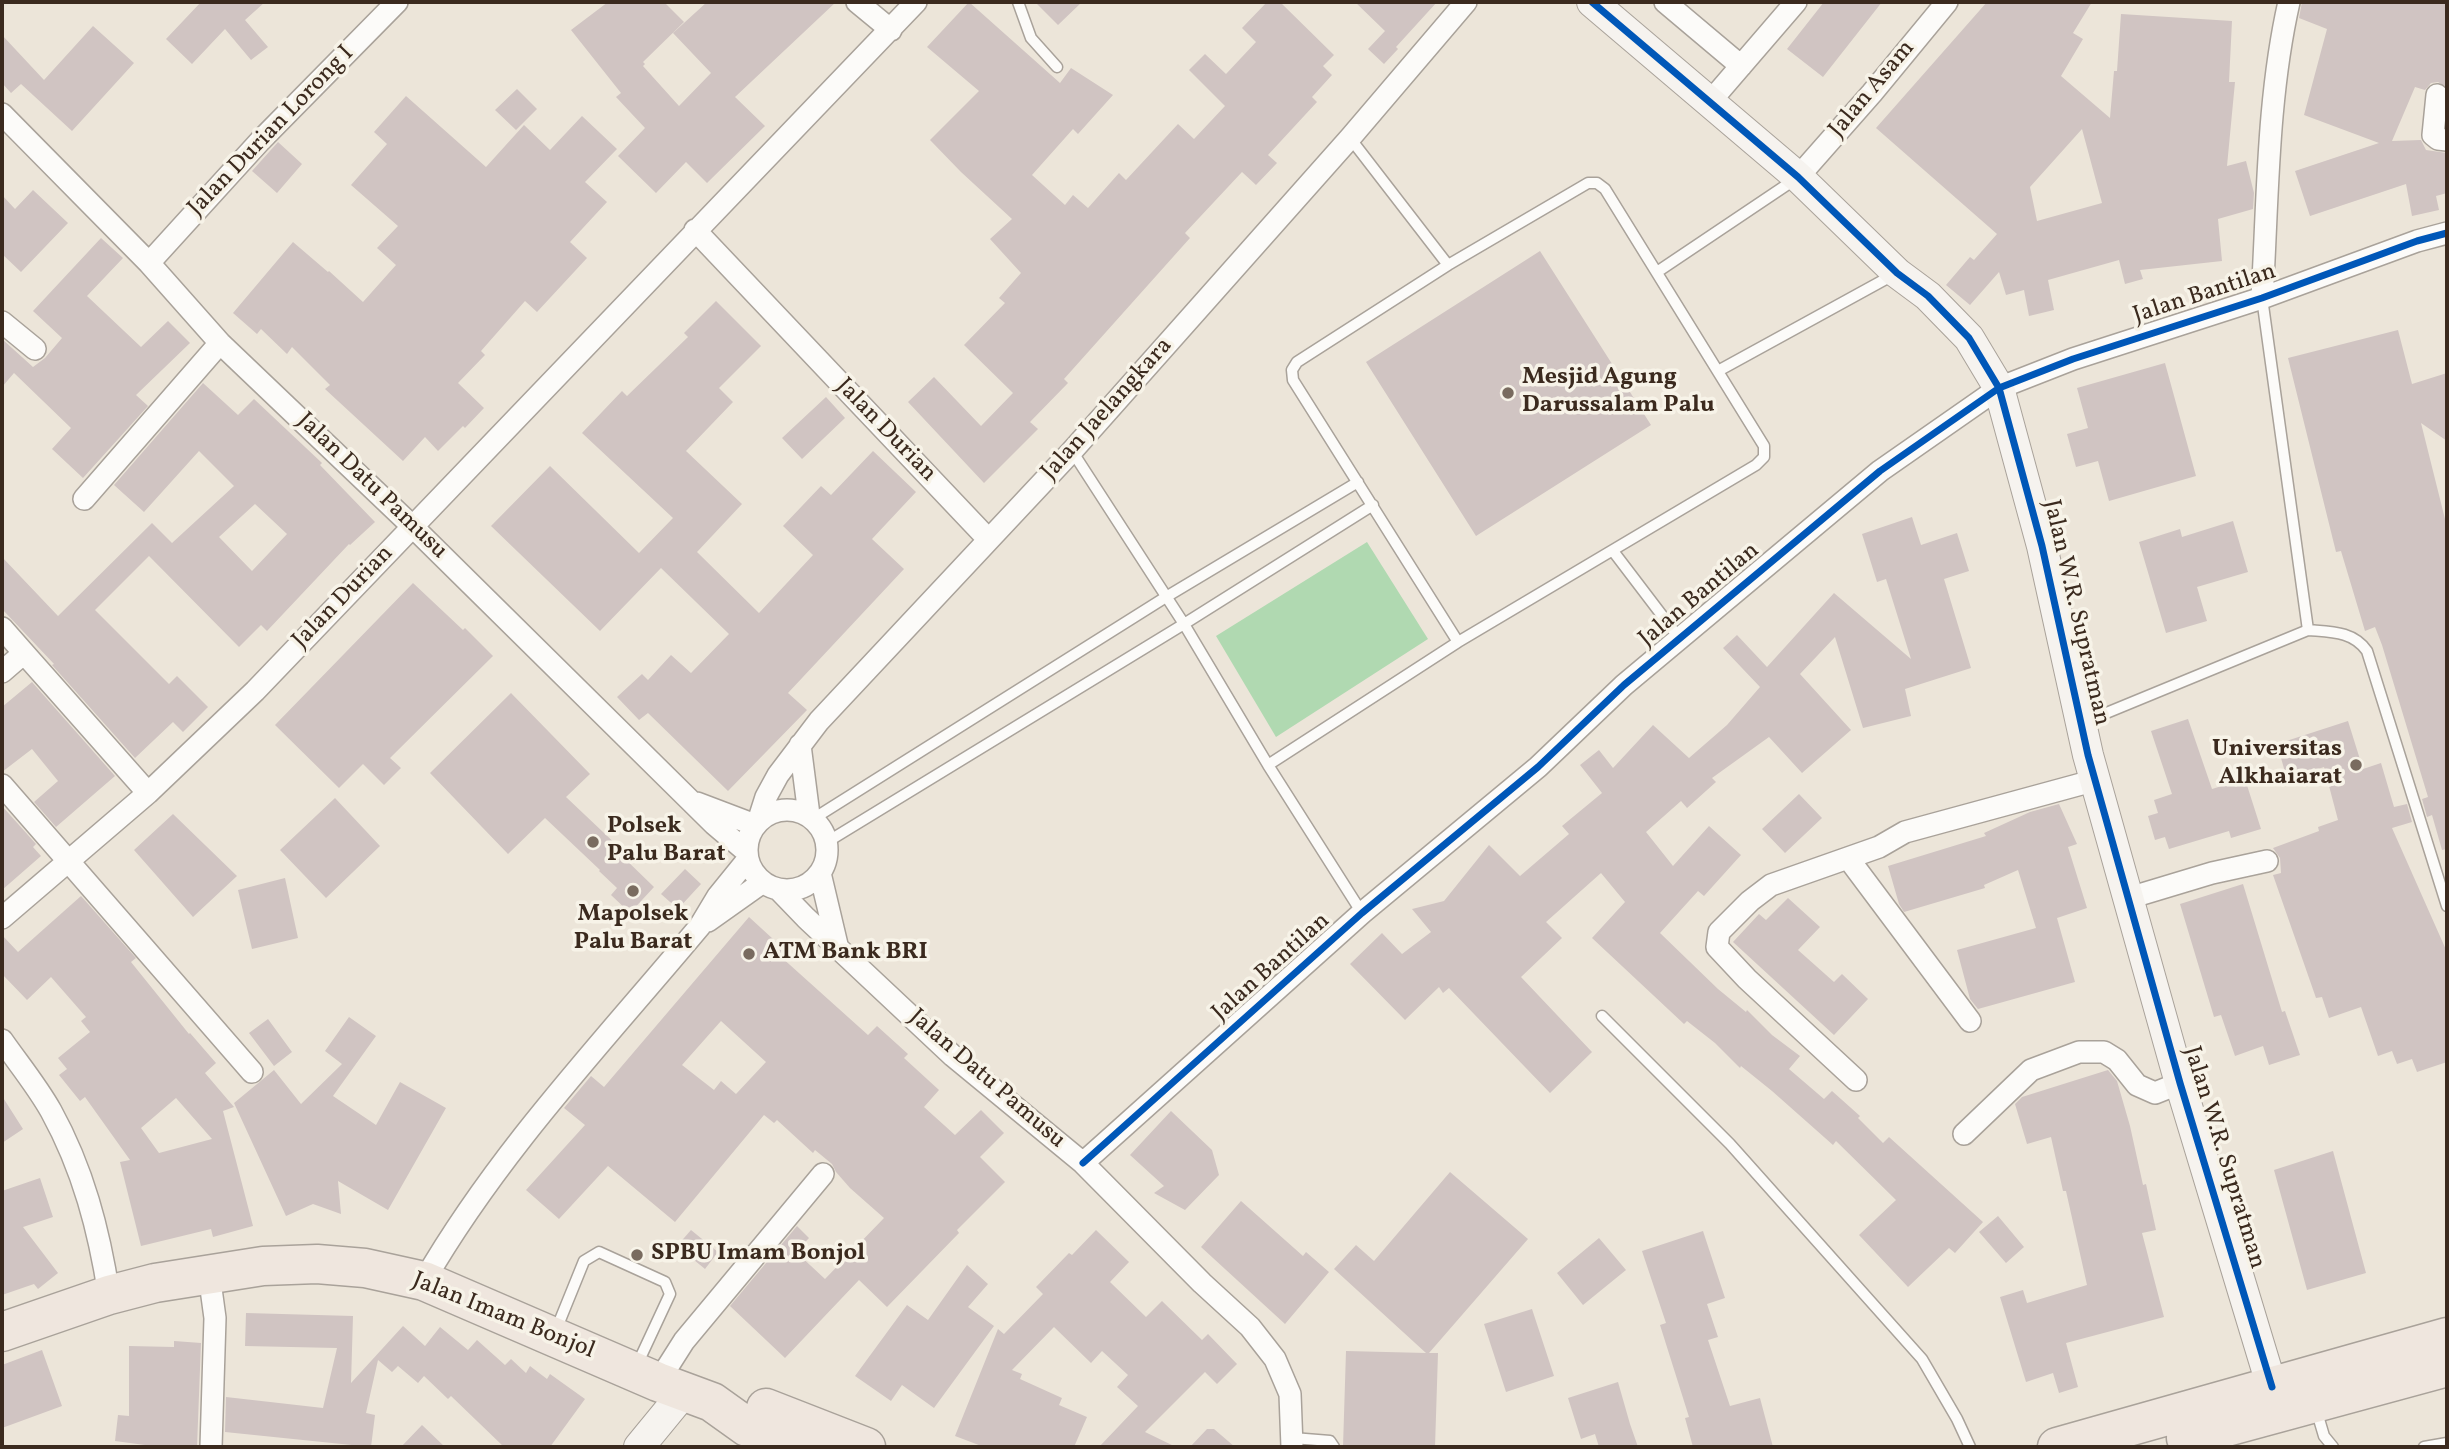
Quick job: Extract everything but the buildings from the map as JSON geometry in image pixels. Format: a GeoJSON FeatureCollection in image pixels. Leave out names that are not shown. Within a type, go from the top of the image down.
{"type":"FeatureCollection","features":[{"type":"Feature","properties":{"kind":"highway","name":"Jalan Imam Bonjol"},"geometry":{"type":"LineString","coordinates":[[2,1332],[110,1295],[155,1283],[263,1266],[317,1264],[365,1268],[424,1280],[672,1387]]}},
{"type":"Feature","properties":{"kind":"highway"},"geometry":{"type":"LineString","coordinates":[[2057,1447],[2447,1336]]}},
{"type":"Feature","properties":{"kind":"highway"},"geometry":{"type":"LineString","coordinates":[[2151,1447],[2447,1367]]}},
{"type":"Feature","properties":{"kind":"highway"},"geometry":{"type":"LineString","coordinates":[[672,1387],[747,1427],[796,1447]]}},
{"type":"Feature","properties":{"kind":"highway"},"geometry":{"type":"LineString","coordinates":[[672,1387],[759,1405],[866,1447]]}},
{"type":"Feature","properties":{"kind":"street","name":"Jalan Durian Lorong I"},"geometry":{"type":"LineString","coordinates":[[149,263],[260,141],[397,2]]}},
{"type":"Feature","properties":{"kind":"street"},"geometry":{"type":"LineString","coordinates":[[857,2],[891,30]]}},
{"type":"Feature","properties":{"kind":"street","name":"Jalan Durian"},"geometry":{"type":"LineString","coordinates":[[2,918],[148,793],[255,691],[916,2]]}},
{"type":"Feature","properties":{"kind":"street","name":"Jalan Jaelangkara"},"geometry":{"type":"LineString","coordinates":[[756,824],[778,775],[828,711],[1072,451],[1350,138],[1466,2]]}},
{"type":"Feature","properties":{"kind":"street","name":"Jalan W.R. Supratman"},"geometry":{"type":"LineString","coordinates":[[1592,2],[1798,177],[1897,273],[1928,296],[1963,331],[1998,388],[2042,546],[2080,724],[2180,1083],[2272,1387]]}},
{"type":"Feature","properties":{"kind":"street"},"geometry":{"type":"LineString","coordinates":[[1665,2],[1741,66]]}},
{"type":"Feature","properties":{"kind":"street"},"geometry":{"type":"LineString","coordinates":[[1709,103],[1796,2]]}},
{"type":"Feature","properties":{"kind":"street","name":"Jalan Asam"},"geometry":{"type":"LineString","coordinates":[[1798,177],[1947,2]]}},
{"type":"Feature","properties":{"kind":"street"},"geometry":{"type":"LineString","coordinates":[[2262,298],[2270,142],[2283,29],[2289,2]]}},
{"type":"Feature","properties":{"kind":"street"},"geometry":{"type":"LineString","coordinates":[[2437,95],[2432,135],[2447,140]]}},
{"type":"Feature","properties":{"kind":"street","name":"Jalan Datu Pamusu"},"geometry":{"type":"LineString","coordinates":[[2,114],[149,263],[220,342],[412,526],[747,856]]}},
{"type":"Feature","properties":{"kind":"street","name":"Jalan Durian"},"geometry":{"type":"LineString","coordinates":[[695,230],[988,540]]}},
{"type":"Feature","properties":{"kind":"street","name":"Jalan Bantilan"},"geometry":{"type":"LineString","coordinates":[[1083,1163],[1362,913],[1538,767],[1623,685],[1880,471],[1998,388],[2073,359],[2262,298],[2417,241],[2447,233]]}},
{"type":"Feature","properties":{"kind":"street"},"geometry":{"type":"LineString","coordinates":[[2,322],[35,349]]}},
{"type":"Feature","properties":{"kind":"street"},"geometry":{"type":"LineString","coordinates":[[84,499],[220,342]]}},
{"type":"Feature","properties":{"kind":"street"},"geometry":{"type":"LineString","coordinates":[[2,628],[148,793]]}},
{"type":"Feature","properties":{"kind":"street"},"geometry":{"type":"LineString","coordinates":[[2,672],[24,653]]}},
{"type":"Feature","properties":{"kind":"street"},"geometry":{"type":"LineString","coordinates":[[800,745],[811,817]]}},
{"type":"Feature","properties":{"kind":"street"},"geometry":{"type":"LineString","coordinates":[[1856,1080],[1747,979],[1717,947],[1719,932],[1750,901],[1771,885],[1879,847],[1905,832],[2096,779]]}},
{"type":"Feature","properties":{"kind":"street"},"geometry":{"type":"LineString","coordinates":[[2,785],[252,1072]]}},
{"type":"Feature","properties":{"kind":"street"},"geometry":{"type":"LineString","coordinates":[[692,802],[756,824]]}},
{"type":"Feature","properties":{"kind":"street"},"geometry":{"type":"LineString","coordinates":[[424,1280],[464,1216],[509,1153],[701,926],[718,896],[747,856],[749,838],[756,824],[773,812],[791,809],[811,817],[822,829],[827,842],[827,858],[820,873],[809,884],[794,889],[771,886],[754,872],[747,856]]}},
{"type":"Feature","properties":{"kind":"street"},"geometry":{"type":"LineString","coordinates":[[1848,858],[1970,1021]]}},
{"type":"Feature","properties":{"kind":"street"},"geometry":{"type":"LineString","coordinates":[[2129,898],[2212,873],[2267,861]]}},
{"type":"Feature","properties":{"kind":"street"},"geometry":{"type":"LineString","coordinates":[[820,873],[838,949]]}},
{"type":"Feature","properties":{"kind":"street","name":"Jalan Datu Pamusu"},"geometry":{"type":"LineString","coordinates":[[771,886],[953,1056],[1083,1163],[1202,1283],[1250,1327],[1275,1359],[1290,1394],[1293,1443]]}},
{"type":"Feature","properties":{"kind":"street"},"geometry":{"type":"LineString","coordinates":[[701,926],[771,886]]}},
{"type":"Feature","properties":{"kind":"street"},"geometry":{"type":"LineString","coordinates":[[2,1040],[49,1109],[73,1155],[99,1235],[110,1295]]}},
{"type":"Feature","properties":{"kind":"street"},"geometry":{"type":"LineString","coordinates":[[1964,1134],[2031,1070],[2079,1052],[2104,1052],[2117,1060],[2137,1085],[2155,1093],[2180,1083]]}},
{"type":"Feature","properties":{"kind":"street"},"geometry":{"type":"LineString","coordinates":[[639,1447],[672,1387],[684,1341],[822,1174]]}},
{"type":"Feature","properties":{"kind":"street"},"geometry":{"type":"LineString","coordinates":[[209,1274],[215,1318],[211,1447]]}},
{"type":"Feature","properties":{"kind":"lane"},"geometry":{"type":"LineString","coordinates":[[1018,2],[1031,38],[1057,67]]}},
{"type":"Feature","properties":{"kind":"lane"},"geometry":{"type":"LineString","coordinates":[[1350,138],[1448,265]]}},
{"type":"Feature","properties":{"kind":"lane"},"geometry":{"type":"LineString","coordinates":[[1657,272],[1798,177]]}},
{"type":"Feature","properties":{"kind":"lane"},"geometry":{"type":"LineString","coordinates":[[1268,765],[1458,642],[1756,465],[1763,457],[1764,446],[1605,189],[1597,183],[1588,183],[1448,265],[1297,362],[1292,370],[1293,380],[1458,642]]}},
{"type":"Feature","properties":{"kind":"lane"},"geometry":{"type":"LineString","coordinates":[[1718,371],[1897,273]]}},
{"type":"Feature","properties":{"kind":"lane"},"geometry":{"type":"LineString","coordinates":[[2262,298],[2308,630]]}},
{"type":"Feature","properties":{"kind":"lane"},"geometry":{"type":"LineString","coordinates":[[1072,451],[1184,624],[1268,765],[1362,913]]}},
{"type":"Feature","properties":{"kind":"lane"},"geometry":{"type":"LineString","coordinates":[[811,817],[1166,597],[1358,482]]}},
{"type":"Feature","properties":{"kind":"lane"},"geometry":{"type":"LineString","coordinates":[[827,842],[1373,506]]}},
{"type":"Feature","properties":{"kind":"lane"},"geometry":{"type":"LineString","coordinates":[[1613,551],[1680,639]]}},
{"type":"Feature","properties":{"kind":"lane"},"geometry":{"type":"LineString","coordinates":[[2080,724],[2308,630],[2337,633],[2359,640],[2367,650],[2447,906]]}},
{"type":"Feature","properties":{"kind":"lane"},"geometry":{"type":"LineString","coordinates":[[1602,1016],[1730,1144],[1922,1359],[1970,1447]]}},
{"type":"Feature","properties":{"kind":"lane"},"geometry":{"type":"LineString","coordinates":[[554,1336],[584,1261],[599,1252],[665,1282],[670,1294],[672,1387]]}},
{"type":"Feature","properties":{"kind":"lane"},"geometry":{"type":"LineString","coordinates":[[2314,1404],[2324,1436],[2333,1447]]}},
{"type":"Feature","properties":{"kind":"lane"},"geometry":{"type":"LineString","coordinates":[[1293,1443],[1330,1441],[1334,1447]]}},
{"type":"Feature","properties":{"kind":"lane"},"geometry":{"type":"LineString","coordinates":[[2424,1447],[2447,1443]]}},
{"type":"Feature","properties":{"kind":"green space"},"geometry":{"type":"Polygon","coordinates":[[[1367,542],[1428,639],[1276,737],[1216,636],[1367,542]]]}},
{"type":"Feature","properties":{"kind":"cycle path"},"geometry":{"type":"LineString","coordinates":[[1592,2],[1798,177],[1897,273],[1928,296],[1969,338],[1999,388],[2042,546],[2088,755],[2180,1083],[2272,1387]]}},
{"type":"Feature","properties":{"kind":"cycle path"},"geometry":{"type":"LineString","coordinates":[[1083,1163],[1362,913],[1538,767],[1624,685],[1880,471],[1999,388],[2073,359],[2262,298],[2417,241],[2447,233]]}},
{"type":"Feature","properties":{"kind":"place","name":"Mesjid Agung Darussalam Palu"},"geometry":{"type":"Point","coordinates":[1508,393]}},
{"type":"Feature","properties":{"kind":"place","name":"Universitas Alkhaiarat"},"geometry":{"type":"Point","coordinates":[2356,765]}},
{"type":"Feature","properties":{"kind":"place","name":"Polsek Palu Barat"},"geometry":{"type":"Point","coordinates":[593,842]}},
{"type":"Feature","properties":{"kind":"place","name":"Mapolsek Palu Barat"},"geometry":{"type":"Point","coordinates":[633,891]}},
{"type":"Feature","properties":{"kind":"place","name":"ATM Bank BRI"},"geometry":{"type":"Point","coordinates":[749,954]}},
{"type":"Feature","properties":{"kind":"place","name":"SPBU Imam Bonjol"},"geometry":{"type":"Point","coordinates":[637,1255]}}]}
